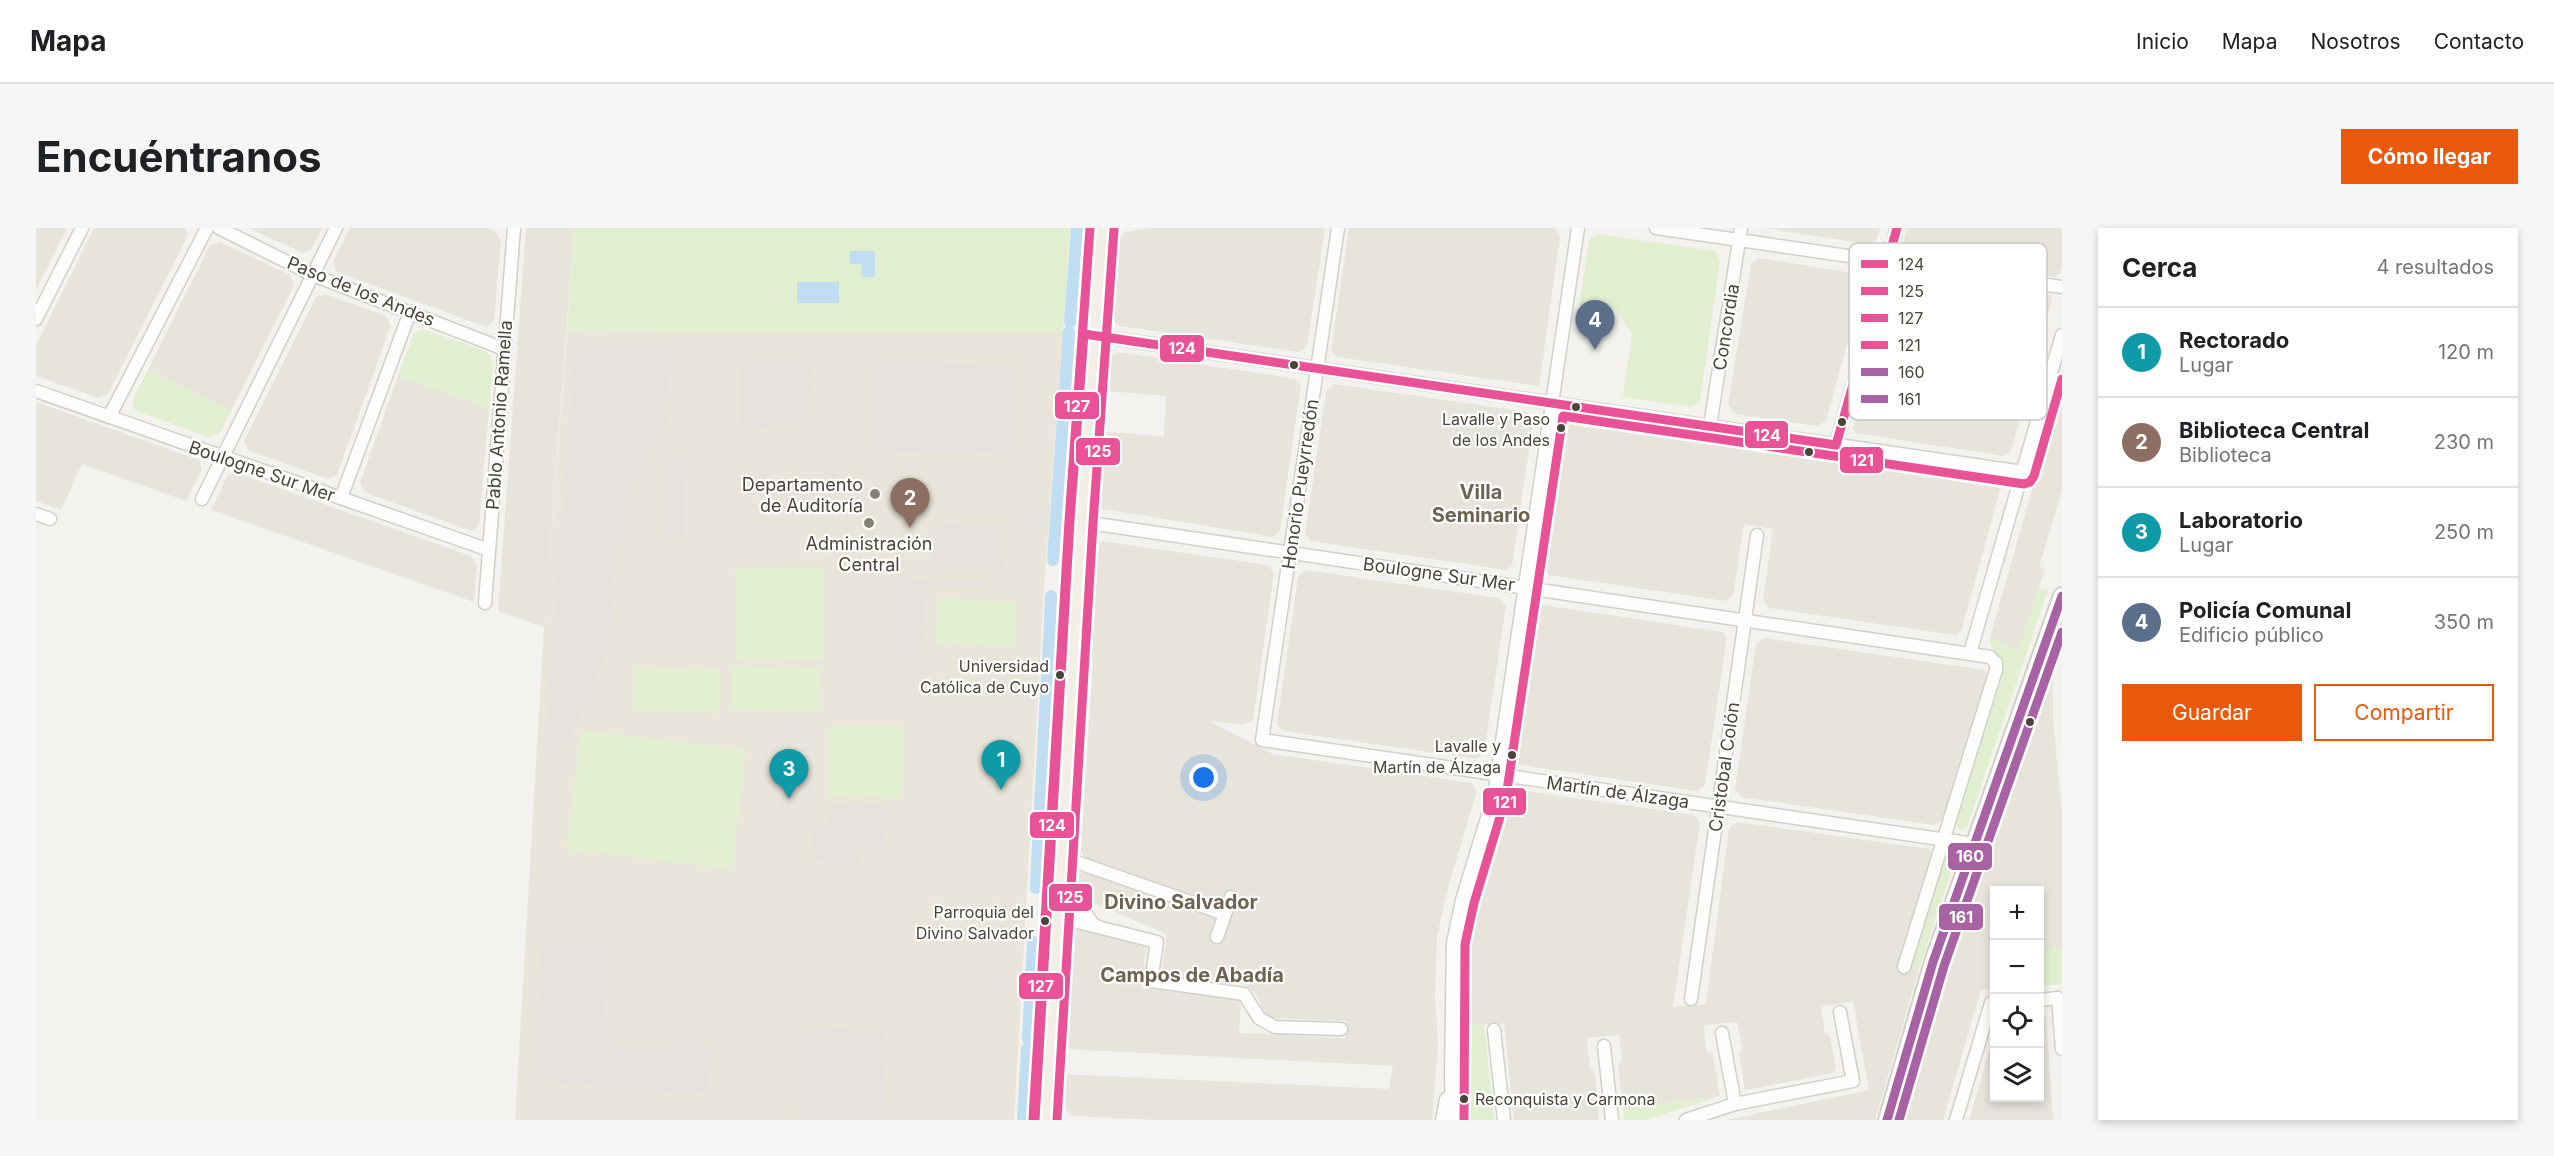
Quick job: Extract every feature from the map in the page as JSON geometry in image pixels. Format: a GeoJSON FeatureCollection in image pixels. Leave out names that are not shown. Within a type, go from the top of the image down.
{"type":"FeatureCollection","features":[{"type":"Feature","properties":{"kind":"main road"},"geometry":{"type":"LineString","coordinates":[[1090,335],[1092,228]]}},
{"type":"Feature","properties":{"kind":"main road"},"geometry":{"type":"LineString","coordinates":[[1035,1120],[1076,521],[1090,335],[1102,228]]}},
{"type":"Feature","properties":{"kind":"main road"},"geometry":{"type":"LineString","coordinates":[[1045,1120],[1062,856],[1076,521]]}},
{"type":"Feature","properties":{"kind":"street"},"geometry":{"type":"LineString","coordinates":[[36,319],[82,228]]}},
{"type":"Feature","properties":{"kind":"street"},"geometry":{"type":"LineString","coordinates":[[109,417],[207,228]]}},
{"type":"Feature","properties":{"kind":"street","name":"Paso de los Andes"},"geometry":{"type":"LineString","coordinates":[[219,228],[313,275],[504,349]]}},
{"type":"Feature","properties":{"kind":"street"},"geometry":{"type":"LineString","coordinates":[[202,499],[336,228]]}},
{"type":"Feature","properties":{"kind":"street","name":"Pablo Antonio Ramella"},"geometry":{"type":"LineString","coordinates":[[485,603],[514,228]]}},
{"type":"Feature","properties":{"kind":"street","name":"Honorio Pueyrredón"},"geometry":{"type":"LineString","coordinates":[[1262,740],[1338,228]]}},
{"type":"Feature","properties":{"kind":"street"},"geometry":{"type":"LineString","coordinates":[[1452,1120],[1450,1074],[1453,943],[1462,900],[1494,795],[1578,228]]}},
{"type":"Feature","properties":{"kind":"street"},"geometry":{"type":"LineString","coordinates":[[1656,228],[1740,234],[1849,255]]}},
{"type":"Feature","properties":{"kind":"street"},"geometry":{"type":"LineString","coordinates":[[1893,243],[1897,228]]}},
{"type":"Feature","properties":{"kind":"street","name":"Concordia"},"geometry":{"type":"LineString","coordinates":[[1710,426],[1740,234]]}},
{"type":"Feature","properties":{"kind":"street"},"geometry":{"type":"LineString","coordinates":[[2047,285],[2062,287]]}},
{"type":"Feature","properties":{"kind":"street"},"geometry":{"type":"LineString","coordinates":[[340,498],[410,312]]}},
{"type":"Feature","properties":{"kind":"street"},"geometry":{"type":"LineString","coordinates":[[1090,335],[2023,472]]}},
{"type":"Feature","properties":{"kind":"street"},"geometry":{"type":"LineString","coordinates":[[2047,388],[2062,335]]}},
{"type":"Feature","properties":{"kind":"street","name":"Boulogne Sur Mer"},"geometry":{"type":"LineString","coordinates":[[36,391],[489,550]]}},
{"type":"Feature","properties":{"kind":"street"},"geometry":{"type":"LineString","coordinates":[[1836,445],[1849,399]]}},
{"type":"Feature","properties":{"kind":"street"},"geometry":{"type":"LineString","coordinates":[[1970,653],[2038,420]]}},
{"type":"Feature","properties":{"kind":"street"},"geometry":{"type":"LineString","coordinates":[[36,514],[50,519]]}},
{"type":"Feature","properties":{"kind":"street","name":"Boulogne Sur Mer"},"geometry":{"type":"LineString","coordinates":[[1076,521],[1986,655],[1995,661],[1996,669],[1944,840]]}},
{"type":"Feature","properties":{"kind":"street","name":"Cristobal Colón"},"geometry":{"type":"LineString","coordinates":[[1691,999],[1757,535]]}},
{"type":"Feature","properties":{"kind":"street"},"geometry":{"type":"LineString","coordinates":[[1887,1120],[1934,962],[2062,596]]}},
{"type":"Feature","properties":{"kind":"street","name":"Martín de Álzaga"},"geometry":{"type":"LineString","coordinates":[[1262,740],[1974,844]]}},
{"type":"Feature","properties":{"kind":"street"},"geometry":{"type":"LineString","coordinates":[[1904,967],[1944,840]]}},
{"type":"Feature","properties":{"kind":"street"},"geometry":{"type":"LineString","coordinates":[[1062,856],[1226,914]]}},
{"type":"Feature","properties":{"kind":"street"},"geometry":{"type":"LineString","coordinates":[[1217,937],[1231,897]]}},
{"type":"Feature","properties":{"kind":"street"},"geometry":{"type":"LineString","coordinates":[[1059,911],[1097,926],[1157,942],[1151,981],[1244,994],[1259,1018],[1275,1027],[1341,1029]]}},
{"type":"Feature","properties":{"kind":"street"},"geometry":{"type":"LineString","coordinates":[[2044,1000],[2058,998],[2062,1049]]}},
{"type":"Feature","properties":{"kind":"street"},"geometry":{"type":"LineString","coordinates":[[1956,1120],[1990,1006]]}},
{"type":"Feature","properties":{"kind":"street"},"geometry":{"type":"LineString","coordinates":[[1686,1120],[1735,1104],[1853,1081],[1840,1012]]}},
{"type":"Feature","properties":{"kind":"street"},"geometry":{"type":"LineString","coordinates":[[1494,1030],[1504,1120]]}},
{"type":"Feature","properties":{"kind":"street"},"geometry":{"type":"LineString","coordinates":[[1722,1033],[1735,1104]]}},
{"type":"Feature","properties":{"kind":"street"},"geometry":{"type":"LineString","coordinates":[[1604,1046],[1612,1120]]}},
{"type":"Feature","properties":{"kind":"street"},"geometry":{"type":"LineString","coordinates":[[1442,1120],[1450,1074]]}},
{"type":"Feature","properties":{"kind":"shaded area"},"geometry":{"type":"Polygon","coordinates":[[[36,228],[67,228],[36,290],[36,228]]]}},
{"type":"Feature","properties":{"kind":"shaded area"},"geometry":{"type":"Polygon","coordinates":[[[94,228],[185,228],[188,235],[108,394],[99,398],[36,376],[36,346],[94,228]]]}},
{"type":"Feature","properties":{"kind":"shaded area"},"geometry":{"type":"Polygon","coordinates":[[[249,228],[322,228],[311,250],[302,253],[249,228]]]}},
{"type":"Feature","properties":{"kind":"shaded area"},"geometry":{"type":"Polygon","coordinates":[[[350,228],[487,228],[495,231],[501,240],[494,321],[486,327],[337,272],[333,262],[350,228]]]}},
{"type":"Feature","properties":{"kind":"shaded area"},"geometry":{"type":"Polygon","coordinates":[[[526,228],[574,228],[544,627],[498,611],[526,228]]]}},
{"type":"Feature","properties":{"kind":"shaded area"},"geometry":{"type":"Polygon","coordinates":[[[1149,228],[1325,228],[1307,346],[1299,352],[1119,326],[1113,320],[1118,238],[1125,232],[1149,228]]]}},
{"type":"Feature","properties":{"kind":"shaded area"},"geometry":{"type":"Polygon","coordinates":[[[1349,228],[1554,228],[1560,236],[1539,386],[1337,357],[1331,351],[1349,228]]]}},
{"type":"Feature","properties":{"kind":"shaded area"},"geometry":{"type":"Polygon","coordinates":[[[1764,228],[1880,228],[1877,239],[1870,243],[1764,228]]]}},
{"type":"Feature","properties":{"kind":"shaded area"},"geometry":{"type":"Polygon","coordinates":[[[1907,228],[2062,228],[2062,268],[2055,277],[2047,276],[2047,243],[1903,243],[1907,228]]]}},
{"type":"Feature","properties":{"kind":"shaded area"},"geometry":{"type":"Polygon","coordinates":[[[220,242],[290,275],[294,285],[231,411],[148,370],[210,245],[220,242]]]}},
{"type":"Feature","properties":{"kind":"shaded area"},"geometry":{"type":"Polygon","coordinates":[[[1759,258],[1849,272],[1849,337],[1826,421],[1817,426],[1736,414],[1728,405],[1751,264],[1759,258]]]}},
{"type":"Feature","properties":{"kind":"shaded area"},"geometry":{"type":"Polygon","coordinates":[[[325,294],[386,316],[391,325],[337,475],[328,479],[248,450],[244,441],[316,297],[325,294]]]}},
{"type":"Feature","properties":{"kind":"shaded area"},"geometry":{"type":"Polygon","coordinates":[[[2047,295],[2050,295],[2052,300],[2047,318],[2047,295]]]}},
{"type":"Feature","properties":{"kind":"shaded area","name":"Universidad Católica de Cuyo"},"geometry":{"type":"Polygon","coordinates":[[[567,332],[1063,333],[1044,588],[1014,1120],[515,1120],[544,627],[567,332]]]}},
{"type":"Feature","properties":{"kind":"shaded area"},"geometry":{"type":"Polygon","coordinates":[[[593,345],[671,345],[667,427],[633,485],[615,560],[606,655],[565,750],[544,750],[574,360],[580,350],[593,345]]]}},
{"type":"Feature","properties":{"kind":"shaded area"},"geometry":{"type":"Polygon","coordinates":[[[1118,352],[1296,379],[1301,384],[1280,531],[1273,537],[1102,509],[1099,504],[1104,432],[1164,436],[1166,396],[1107,391],[1110,358],[1118,352]]]}},
{"type":"Feature","properties":{"kind":"shaded area"},"geometry":{"type":"Polygon","coordinates":[[[740,361],[811,361],[812,425],[740,428],[740,361]]]}},
{"type":"Feature","properties":{"kind":"shaded area"},"geometry":{"type":"Polygon","coordinates":[[[874,361],[1017,364],[1015,454],[872,450],[874,361]]]}},
{"type":"Feature","properties":{"kind":"shaded area"},"geometry":{"type":"Polygon","coordinates":[[[398,376],[489,408],[479,525],[471,531],[364,492],[360,483],[398,376]]]}},
{"type":"Feature","properties":{"kind":"shaded area"},"geometry":{"type":"Polygon","coordinates":[[[2062,383],[2062,490],[2039,567],[2045,569],[2019,651],[1990,638],[2062,383]]]}},
{"type":"Feature","properties":{"kind":"shaded area"},"geometry":{"type":"Polygon","coordinates":[[[1334,384],[1528,412],[1533,420],[1512,566],[1506,570],[1311,541],[1305,533],[1326,391],[1334,384]]]}},
{"type":"Feature","properties":{"kind":"shaded area"},"geometry":{"type":"Polygon","coordinates":[[[36,402],[199,460],[202,469],[186,501],[82,464],[61,510],[36,501],[36,402]]]}},
{"type":"Feature","properties":{"kind":"shaded area"},"geometry":{"type":"Polygon","coordinates":[[[1571,418],[2002,483],[1961,632],[1955,635],[1769,608],[1763,600],[1773,529],[1744,524],[1733,596],[1726,601],[1549,575],[1542,568],[1563,424],[1571,418]]]}},
{"type":"Feature","properties":{"kind":"shaded area"},"geometry":{"type":"Polygon","coordinates":[[[1855,420],[2019,420],[2011,451],[2004,456],[1855,433],[1853,428],[1855,420]]]}},
{"type":"Feature","properties":{"kind":"shaded area"},"geometry":{"type":"Polygon","coordinates":[[[663,456],[686,456],[685,536],[662,536],[663,456]]]}},
{"type":"Feature","properties":{"kind":"shaded area"},"geometry":{"type":"Polygon","coordinates":[[[236,473],[471,556],[477,565],[474,602],[211,510],[227,476],[236,473]]]}},
{"type":"Feature","properties":{"kind":"shaded area"},"geometry":{"type":"Polygon","coordinates":[[[935,522],[1005,525],[1003,569],[933,566],[935,522]]]}},
{"type":"Feature","properties":{"kind":"shaded area"},"geometry":{"type":"Polygon","coordinates":[[[1101,541],[1268,565],[1274,573],[1253,720],[1244,725],[1209,721],[1273,754],[1472,783],[1477,791],[1447,891],[1437,937],[1435,996],[1438,1044],[1432,1120],[1158,1120],[1073,1116],[1065,1109],[1066,1099],[1061,1098],[1062,1074],[1389,1089],[1393,1066],[1068,1049],[1072,979],[1068,978],[1070,950],[1074,950],[1076,929],[1146,946],[1141,988],[1238,1000],[1241,1004],[1239,1033],[1345,1038],[1347,1021],[1273,1018],[1263,1012],[1257,995],[1246,985],[1161,974],[1167,934],[1078,896],[1079,875],[1084,871],[1217,919],[1211,936],[1222,941],[1237,898],[1226,894],[1222,906],[1085,858],[1081,851],[1093,662],[1089,660],[1096,544],[1101,541]]]}},
{"type":"Feature","properties":{"kind":"shaded area"},"geometry":{"type":"Polygon","coordinates":[[[1306,570],[1499,598],[1506,606],[1484,753],[1477,759],[1282,731],[1277,723],[1298,577],[1306,570]]]}},
{"type":"Feature","properties":{"kind":"shaded area"},"geometry":{"type":"Polygon","coordinates":[[[895,578],[986,581],[986,589],[926,588],[924,644],[919,650],[917,661],[909,661],[905,656],[896,656],[895,578]]]}},
{"type":"Feature","properties":{"kind":"shaded area"},"geometry":{"type":"Polygon","coordinates":[[[1543,605],[1722,632],[1727,637],[1705,785],[1697,791],[1520,765],[1514,757],[1536,611],[1543,605]]]}},
{"type":"Feature","properties":{"kind":"shaded area"},"geometry":{"type":"Polygon","coordinates":[[[1764,638],[1984,670],[1987,674],[1944,820],[1934,825],[1741,797],[1735,789],[1756,644],[1764,638]]]}},
{"type":"Feature","properties":{"kind":"shaded area"},"geometry":{"type":"Polygon","coordinates":[[[2043,669],[2053,671],[2053,721],[2062,811],[2062,947],[2044,950],[2044,886],[1990,886],[1990,989],[1981,990],[1943,1120],[1897,1120],[1941,967],[2043,669]]]}},
{"type":"Feature","properties":{"kind":"shaded area"},"geometry":{"type":"Polygon","coordinates":[[[1519,790],[1694,815],[1700,823],[1673,1007],[1706,1004],[1729,828],[1737,822],[1930,849],[1933,855],[1896,970],[1920,966],[1875,1120],[1727,1120],[1869,1090],[1853,1001],[1821,1007],[1825,1033],[1830,1036],[1836,1068],[1833,1073],[1745,1090],[1739,1053],[1742,1048],[1737,1022],[1704,1025],[1706,1051],[1713,1054],[1720,1096],[1623,1109],[1618,1065],[1622,1060],[1619,1035],[1587,1038],[1590,1068],[1595,1072],[1599,1120],[1514,1120],[1504,1024],[1470,1025],[1468,970],[1472,932],[1486,875],[1510,795],[1519,790]]]}},
{"type":"Feature","properties":{"kind":"shaded area"},"geometry":{"type":"Polygon","coordinates":[[[828,802],[885,806],[882,848],[861,847],[859,864],[812,861],[814,829],[826,830],[828,802]]]}},
{"type":"Feature","properties":{"kind":"shaded area"},"geometry":{"type":"Polygon","coordinates":[[[542,942],[609,945],[604,1032],[609,1039],[620,1045],[637,1049],[677,1050],[679,1039],[711,1043],[709,1094],[534,1081],[542,942]]]}},
{"type":"Feature","properties":{"kind":"shaded area"},"geometry":{"type":"Polygon","coordinates":[[[2044,1015],[2046,1017],[2053,1120],[1969,1120],[1990,1048],[1990,1102],[2044,1102],[2044,1015]]]}},
{"type":"Feature","properties":{"kind":"shaded area"},"geometry":{"type":"Polygon","coordinates":[[[800,1027],[885,1031],[880,1120],[798,1120],[800,1027]]]}},
{"type":"Feature","properties":{"kind":"green space"},"geometry":{"type":"Polygon","coordinates":[[[574,228],[1070,228],[1063,333],[567,332],[574,228]]]}},
{"type":"Feature","properties":{"kind":"green space"},"geometry":{"type":"Polygon","coordinates":[[[1597,234],[1715,251],[1720,260],[1700,401],[1692,407],[1623,397],[1632,333],[1616,310],[1579,306],[1589,240],[1597,234]]]}},
{"type":"Feature","properties":{"kind":"green space"},"geometry":{"type":"Polygon","coordinates":[[[423,329],[487,352],[493,361],[489,408],[398,376],[414,333],[423,329]]]}},
{"type":"Feature","properties":{"kind":"green space"},"geometry":{"type":"Polygon","coordinates":[[[148,370],[231,411],[220,433],[209,437],[136,411],[132,402],[148,370]]]}},
{"type":"Feature","properties":{"kind":"green space"},"geometry":{"type":"Polygon","coordinates":[[[823,567],[824,660],[736,661],[735,568],[823,567]]]}},
{"type":"Feature","properties":{"kind":"green space"},"geometry":{"type":"Polygon","coordinates":[[[2039,589],[2048,590],[1967,827],[1961,831],[1956,824],[2003,674],[2001,663],[1990,638],[2019,651],[2039,589]]]}},
{"type":"Feature","properties":{"kind":"green space"},"geometry":{"type":"Polygon","coordinates":[[[938,598],[1017,602],[1015,647],[935,643],[938,598]]]}},
{"type":"Feature","properties":{"kind":"green space"},"geometry":{"type":"Polygon","coordinates":[[[732,666],[819,668],[818,712],[731,710],[732,666]]]}},
{"type":"Feature","properties":{"kind":"green space"},"geometry":{"type":"Polygon","coordinates":[[[635,667],[721,669],[720,713],[633,711],[635,667]]]}},
{"type":"Feature","properties":{"kind":"green space"},"geometry":{"type":"Polygon","coordinates":[[[827,727],[904,727],[902,798],[827,796],[827,727]]]}},
{"type":"Feature","properties":{"kind":"green space"},"geometry":{"type":"Polygon","coordinates":[[[581,730],[746,750],[732,869],[566,849],[581,730]]]}},
{"type":"Feature","properties":{"kind":"green space"},"geometry":{"type":"Polygon","coordinates":[[[1953,851],[1956,857],[1920,966],[1909,968],[1946,852],[1953,851]]]}},
{"type":"Feature","properties":{"kind":"green space"},"geometry":{"type":"Polygon","coordinates":[[[2062,947],[2062,984],[2044,986],[2044,950],[2062,947]]]}},
{"type":"Feature","properties":{"kind":"green space"},"geometry":{"type":"Polygon","coordinates":[[[1484,1024],[1494,1120],[1465,1120],[1471,1043],[1470,1025],[1484,1024]]]}},
{"type":"Feature","properties":{"kind":"green space"},"geometry":{"type":"Polygon","coordinates":[[[1720,1096],[1645,1120],[1624,1120],[1623,1109],[1720,1096]]]}},
{"type":"Feature","properties":{"kind":"water"},"geometry":{"type":"Polygon","coordinates":[[[850,251],[875,251],[875,277],[861,277],[862,264],[850,264],[850,251]]]}},
{"type":"Feature","properties":{"kind":"water"},"geometry":{"type":"Polygon","coordinates":[[[797,282],[839,282],[839,303],[797,303],[797,282]]]}},
{"type":"Feature","properties":{"kind":"waterway"},"geometry":{"type":"LineString","coordinates":[[1070,322],[1077,228]]}},
{"type":"Feature","properties":{"kind":"waterway"},"geometry":{"type":"LineString","coordinates":[[1053,560],[1069,332]]}},
{"type":"Feature","properties":{"kind":"waterway"},"geometry":{"type":"LineString","coordinates":[[1048,666],[1051,596]]}},
{"type":"Feature","properties":{"kind":"waterway"},"geometry":{"type":"LineString","coordinates":[[1040,808],[1047,675]]}},
{"type":"Feature","properties":{"kind":"waterway"},"geometry":{"type":"LineString","coordinates":[[1036,888],[1039,823]]}},
{"type":"Feature","properties":{"kind":"waterway"},"geometry":{"type":"LineString","coordinates":[[1028,1039],[1033,942]]}},
{"type":"Feature","properties":{"kind":"waterway"},"geometry":{"type":"LineString","coordinates":[[1023,1120],[1027,1049]]}},
{"type":"Feature","properties":{"kind":"transit line","name":"127"},"geometry":{"type":"LineString","coordinates":[[1033,1119],[1069,521],[1090,228]]}},
{"type":"Feature","properties":{"kind":"transit line","name":"124"},"geometry":{"type":"LineString","coordinates":[[1893,243],[1897,228]]}},
{"type":"Feature","properties":{"kind":"transit line","name":"125"},"geometry":{"type":"LineString","coordinates":[[1057,1120],[1093,523],[1114,229]]}},
{"type":"Feature","properties":{"kind":"transit line","name":"124"},"geometry":{"type":"LineString","coordinates":[[1035,1120],[1070,520],[1084,334],[1836,445],[1849,399]]}},
{"type":"Feature","properties":{"kind":"transit line","name":"121"},"geometry":{"type":"LineString","coordinates":[[1464,1120],[1465,944],[1474,903],[1506,797],[1563,416],[2024,484],[2030,482],[2034,476],[2062,379]]}},
{"type":"Feature","properties":{"kind":"transit line","name":"160"},"geometry":{"type":"LineString","coordinates":[[1887,1120],[1933,962],[2062,596]]}},
{"type":"Feature","properties":{"kind":"transit line","name":"161"},"geometry":{"type":"LineString","coordinates":[[1899,1120],[1944,966],[2062,632]]}},
{"type":"Feature","properties":{"kind":"place","name":"Policía Comunal"},"geometry":{"type":"Point","coordinates":[1595,350]}},
{"type":"Feature","properties":{"kind":"place","name":"Lavalle y Paso de los Andes"},"geometry":{"type":"Point","coordinates":[1561,428]}},
{"type":"Feature","properties":{"kind":"place","name":"Departamento de Auditoría"},"geometry":{"type":"Point","coordinates":[875,494]}},
{"type":"Feature","properties":{"kind":"place","name":"Administración Central"},"geometry":{"type":"Point","coordinates":[869,523]}},
{"type":"Feature","properties":{"kind":"place","name":"Biblioteca Central"},"geometry":{"type":"Point","coordinates":[910,528]}},
{"type":"Feature","properties":{"kind":"place","name":"Universidad Católica de Cuyo"},"geometry":{"type":"Point","coordinates":[1060,675]}},
{"type":"Feature","properties":{"kind":"place","name":"Lavalle y Martín de Álzaga"},"geometry":{"type":"Point","coordinates":[1512,755]}},
{"type":"Feature","properties":{"kind":"place","name":"Rectorado"},"geometry":{"type":"Point","coordinates":[1001,790]}},
{"type":"Feature","properties":{"kind":"place","name":"Laboratorio"},"geometry":{"type":"Point","coordinates":[789,799]}},
{"type":"Feature","properties":{"kind":"place","name":"Parroquia del Divino Salvador"},"geometry":{"type":"Point","coordinates":[1045,921]}},
{"type":"Feature","properties":{"kind":"place","name":"Reconquista y Carmona"},"geometry":{"type":"Point","coordinates":[1464,1099]}},
{"type":"Feature","properties":{"kind":"district","name":"Villa Seminario"},"geometry":{"type":"Point","coordinates":[1481,504]}},
{"type":"Feature","properties":{"kind":"district","name":"Divino Salvador"},"geometry":{"type":"Point","coordinates":[1181,902]}},
{"type":"Feature","properties":{"kind":"district","name":"Campos de Abadía"},"geometry":{"type":"Point","coordinates":[1192,975]}}]}
